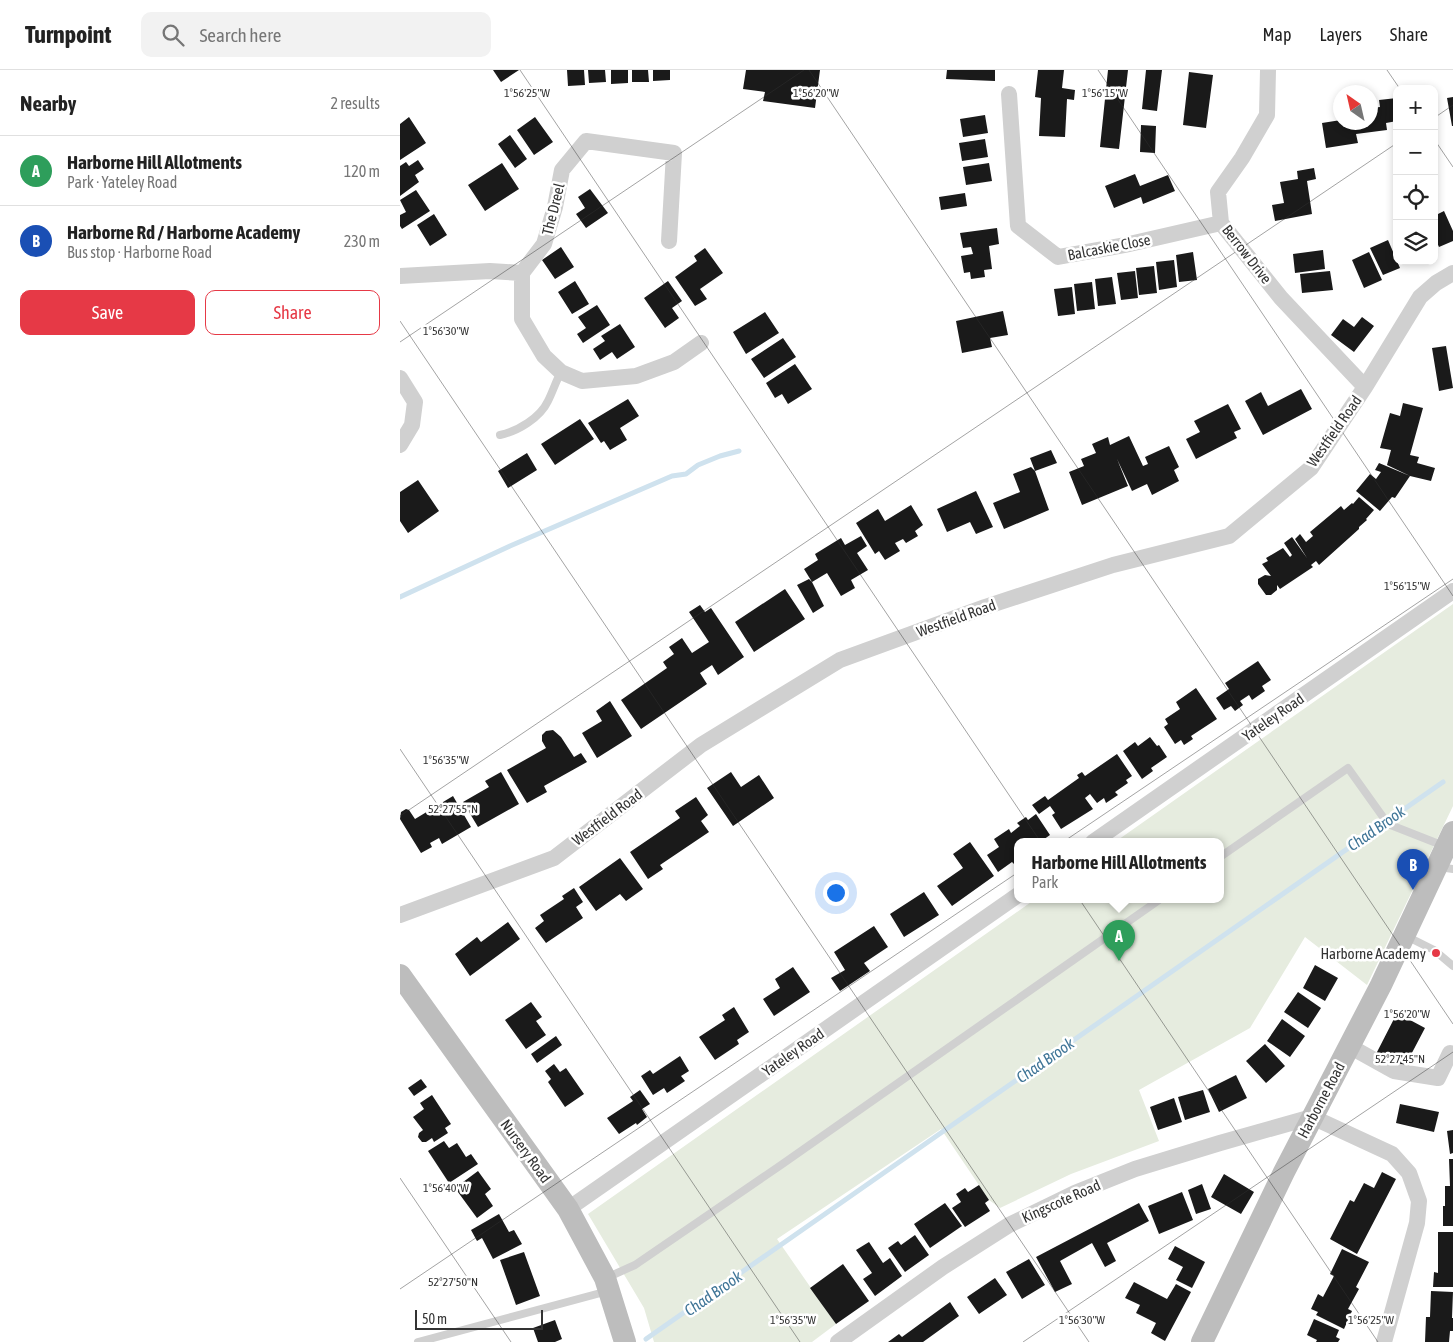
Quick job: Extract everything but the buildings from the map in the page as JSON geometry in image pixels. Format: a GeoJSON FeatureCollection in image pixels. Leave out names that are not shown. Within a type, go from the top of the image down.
{"type":"FeatureCollection","features":[{"type":"Feature","properties":{"kind":"main road","name":"Harborne Road"},"geometry":{"type":"LineString","coordinates":[[1202,1342],[1312,1117],[1405,935],[1445,868],[1450,839]]}},
{"type":"Feature","properties":{"kind":"main road","name":"Nursery Road"},"geometry":{"type":"LineString","coordinates":[[400,975],[568,1209],[607,1284],[625,1342]]}},
{"type":"Feature","properties":{"kind":"street","name":"Berrow Drive"},"geometry":{"type":"LineString","coordinates":[[1268,70],[1267,115],[1242,158],[1218,192],[1221,224],[1281,298],[1365,387]]}},
{"type":"Feature","properties":{"kind":"street","name":"Balcaskie Close"},"geometry":{"type":"LineString","coordinates":[[1009,94],[1018,226],[1058,257],[1125,245],[1221,224]]}},
{"type":"Feature","properties":{"kind":"street","name":"The Dreel"},"geometry":{"type":"LineString","coordinates":[[522,272],[544,244],[555,207],[562,170],[586,141],[674,152],[668,241]]}},
{"type":"Feature","properties":{"kind":"street"},"geometry":{"type":"LineString","coordinates":[[400,276],[490,271],[522,272],[522,319],[544,356],[561,372],[582,381],[636,376],[674,362],[701,343]]}},
{"type":"Feature","properties":{"kind":"street","name":"Westfield Road"},"geometry":{"type":"LineString","coordinates":[[400,915],[554,858],[701,745],[840,660],[985,606],[1113,565],[1229,536],[1311,468],[1365,387],[1420,297],[1453,272]]}},
{"type":"Feature","properties":{"kind":"street"},"geometry":{"type":"LineString","coordinates":[[400,378],[415,402],[412,425],[400,445]]}},
{"type":"Feature","properties":{"kind":"street","name":"Yateley Road"},"geometry":{"type":"LineString","coordinates":[[1099,838],[1453,591]]}},
{"type":"Feature","properties":{"kind":"street","name":"Yateley Road"},"geometry":{"type":"LineString","coordinates":[[568,1209],[1014,898]]}},
{"type":"Feature","properties":{"kind":"street"},"geometry":{"type":"LineString","coordinates":[[1349,1046],[1394,1071],[1438,1078],[1450,1053]]}},
{"type":"Feature","properties":{"kind":"street"},"geometry":{"type":"LineString","coordinates":[[1312,1117],[1392,1154],[1408,1173],[1419,1200],[1417,1223],[1384,1342]]}},
{"type":"Feature","properties":{"kind":"street","name":"Kingscote Road"},"geometry":{"type":"LineString","coordinates":[[838,1342],[944,1267],[1009,1225],[1075,1193],[1135,1169],[1220,1142],[1312,1117]]}},
{"type":"Feature","properties":{"kind":"lane"},"geometry":{"type":"LineString","coordinates":[[500,435],[510,432],[537,416],[549,400],[561,372]]}},
{"type":"Feature","properties":{"kind":"lane"},"geometry":{"type":"LineString","coordinates":[[1224,854],[1348,768],[1388,824],[1450,839]]}},
{"type":"Feature","properties":{"kind":"lane"},"geometry":{"type":"LineString","coordinates":[[418,1342],[607,1284],[749,1188],[1155,903]]}},
{"type":"Feature","properties":{"kind":"lane"},"geometry":{"type":"LineString","coordinates":[[1405,935],[1434,950],[1453,966]]}},
{"type":"Feature","properties":{"kind":"shaded area"},"geometry":{"type":"Polygon","coordinates":[[[1453,604],[1453,806],[1367,985],[1305,937],[1250,1028],[1139,1090],[1159,1141],[1071,1174],[1000,1208],[989,1200],[941,1129],[777,1239],[836,1324],[812,1342],[654,1342],[644,1308],[588,1214],[1030,903],[1224,903],[1224,838],[1121,838],[1453,604]]]}},
{"type":"Feature","properties":{"kind":"waterway"},"geometry":{"type":"LineString","coordinates":[[400,597],[510,546],[672,476],[686,474],[698,465],[739,451]]}},
{"type":"Feature","properties":{"kind":"waterway","name":"Chad Brook"},"geometry":{"type":"LineString","coordinates":[[646,1339],[1443,782]]}},
{"type":"Feature","properties":{"kind":"place","name":"Harborne Rd / Harborne Academy"},"geometry":{"type":"Point","coordinates":[1413,890]}},
{"type":"Feature","properties":{"kind":"place","name":"Harborne Academy"},"geometry":{"type":"Point","coordinates":[1436,953]}},
{"type":"Feature","properties":{"kind":"place","name":"Harborne Hill Allotments"},"geometry":{"type":"Point","coordinates":[1119,961]}}]}
